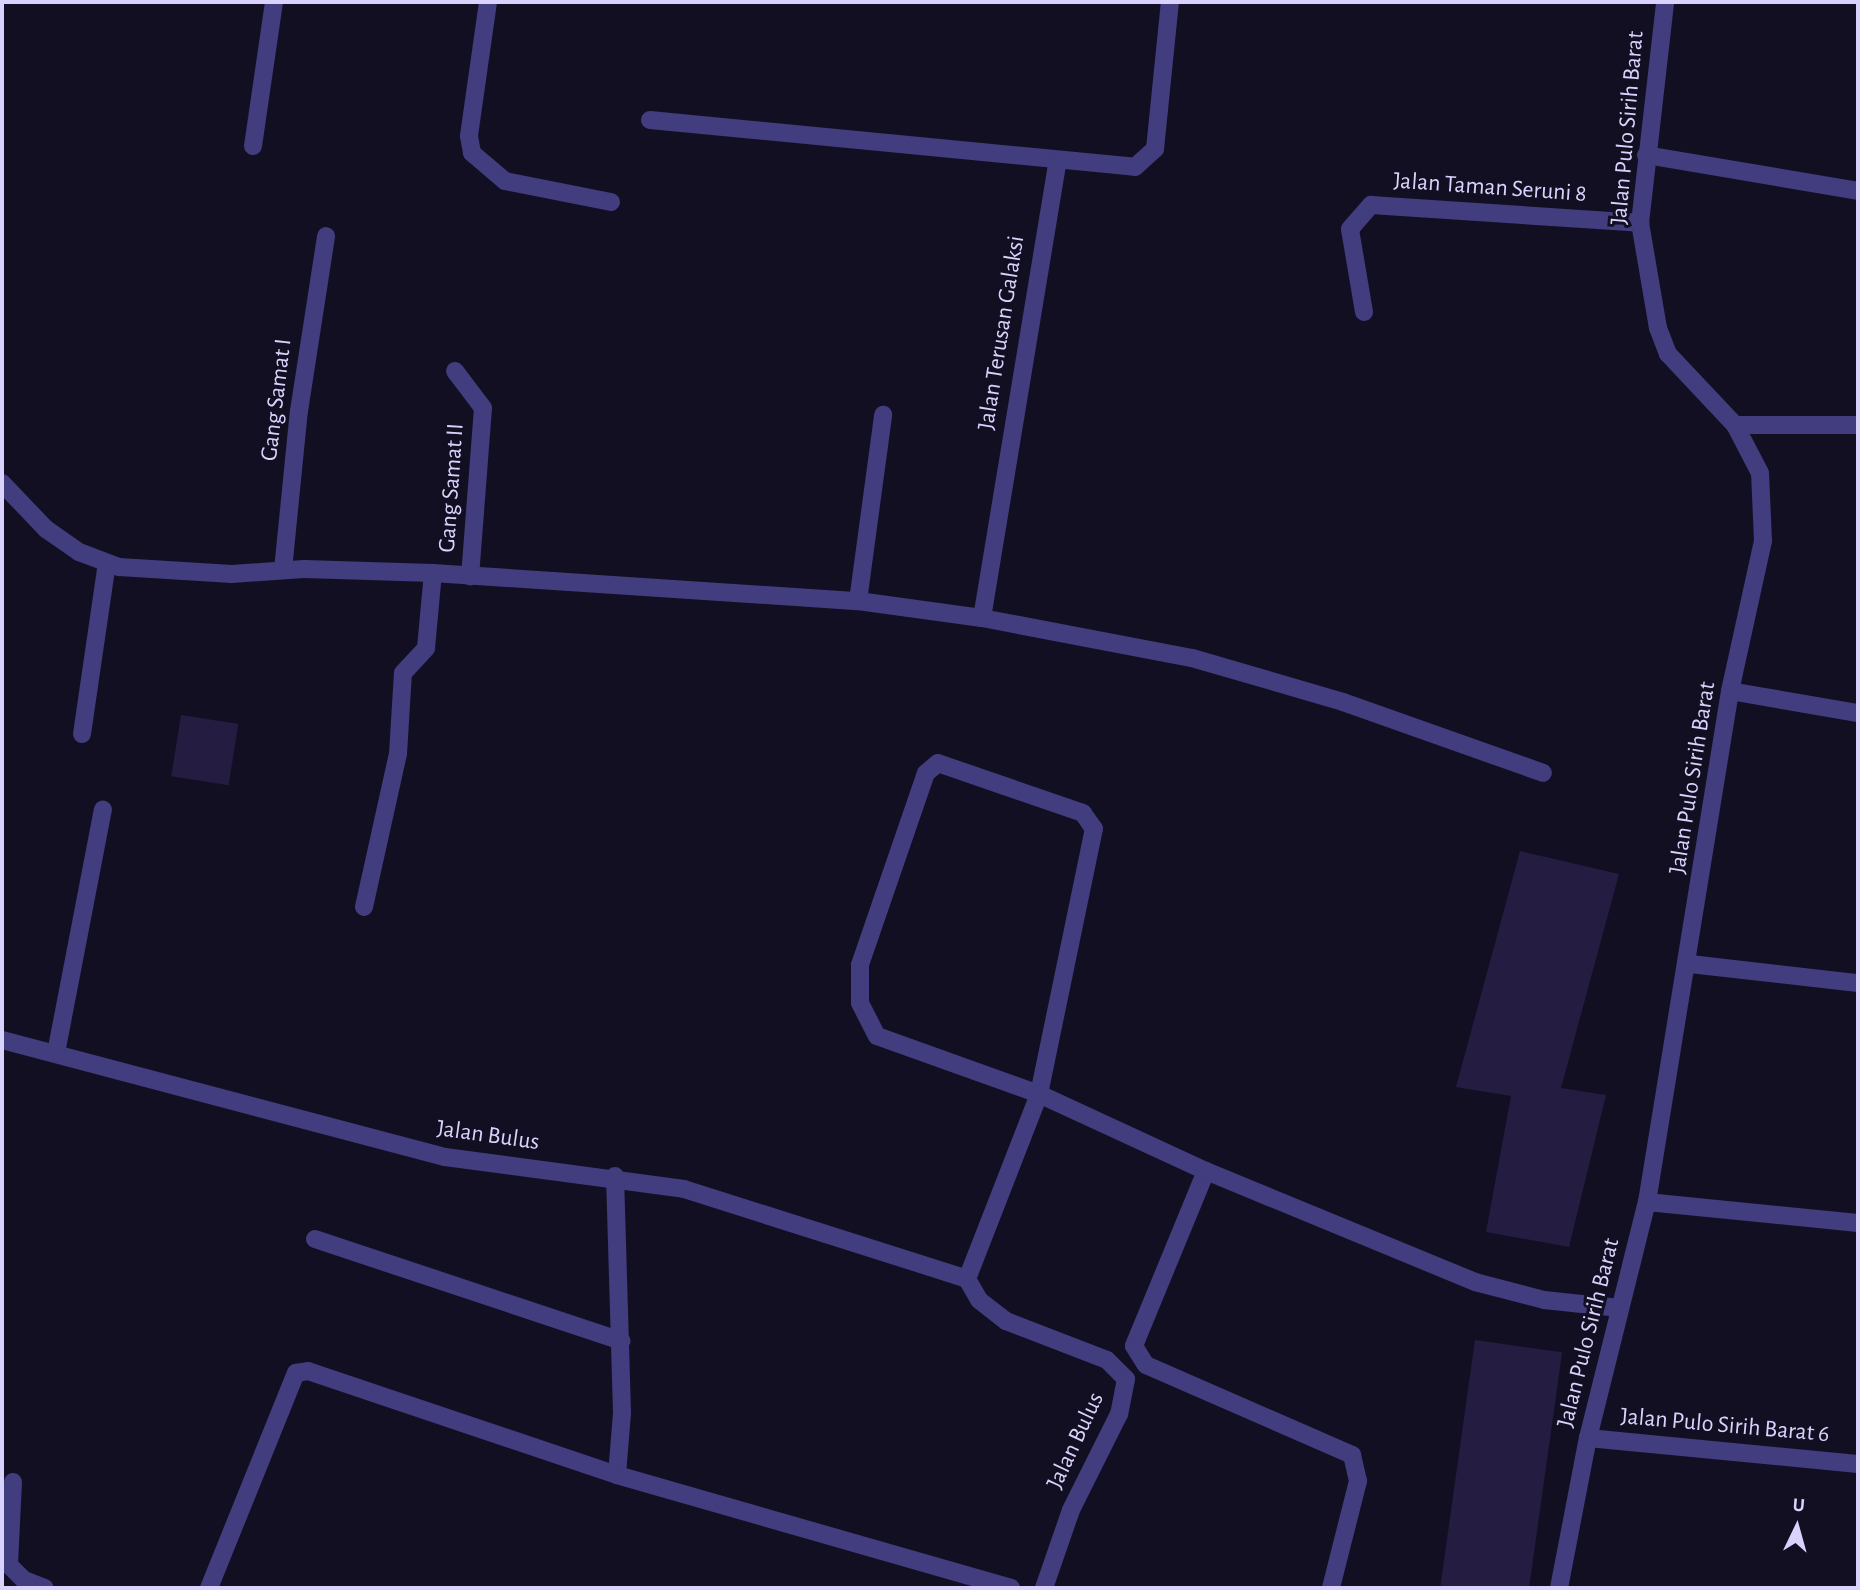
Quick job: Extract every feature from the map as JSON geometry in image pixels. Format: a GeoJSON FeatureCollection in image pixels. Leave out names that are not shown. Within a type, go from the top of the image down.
{"type":"FeatureCollection","features":[{"type":"Feature","properties":{"kind":"street"},"geometry":{"type":"LineString","coordinates":[[253,146],[274,2]]}},
{"type":"Feature","properties":{"kind":"street"},"geometry":{"type":"LineString","coordinates":[[488,2],[469,136],[472,153],[505,181],[611,202]]}},
{"type":"Feature","properties":{"kind":"street"},"geometry":{"type":"LineString","coordinates":[[650,120],[1135,167],[1155,149],[1170,2]]}},
{"type":"Feature","properties":{"kind":"street","name":"Jalan Pulo Sirih Barat"},"geometry":{"type":"LineString","coordinates":[[1559,1588],[1588,1438],[1647,1202],[1690,964],[1730,691],[1763,541],[1760,473],[1735,425],[1664,346],[1640,223],[1665,2]]}},
{"type":"Feature","properties":{"kind":"street"},"geometry":{"type":"LineString","coordinates":[[1646,155],[1858,191]]}},
{"type":"Feature","properties":{"kind":"street","name":"Jalan Terusan Galaksi"},"geometry":{"type":"LineString","coordinates":[[982,618],[1058,161]]}},
{"type":"Feature","properties":{"kind":"street","name":"Jalan Taman Seruni 8"},"geometry":{"type":"LineString","coordinates":[[1364,312],[1350,229],[1371,205],[1640,223]]}},
{"type":"Feature","properties":{"kind":"street","name":"Gang Samat I"},"geometry":{"type":"LineString","coordinates":[[283,570],[299,411],[326,236]]}},
{"type":"Feature","properties":{"kind":"street","name":"Gang Samat II"},"geometry":{"type":"LineString","coordinates":[[455,370],[482,408],[470,576]]}},
{"type":"Feature","properties":{"kind":"street"},"geometry":{"type":"LineString","coordinates":[[858,601],[883,415]]}},
{"type":"Feature","properties":{"kind":"street"},"geometry":{"type":"LineString","coordinates":[[1735,425],[1858,425]]}},
{"type":"Feature","properties":{"kind":"street"},"geometry":{"type":"LineString","coordinates":[[2,483],[46,529],[107,563],[176,573],[283,570],[433,573],[858,601],[982,618],[1192,658],[1343,702],[1543,772]]}},
{"type":"Feature","properties":{"kind":"street"},"geometry":{"type":"LineString","coordinates":[[82,734],[107,563]]}},
{"type":"Feature","properties":{"kind":"street"},"geometry":{"type":"LineString","coordinates":[[364,907],[398,754],[403,673],[426,648],[433,573]]}},
{"type":"Feature","properties":{"kind":"street"},"geometry":{"type":"LineString","coordinates":[[1730,691],[1858,713]]}},
{"type":"Feature","properties":{"kind":"street"},"geometry":{"type":"LineString","coordinates":[[967,1279],[1039,1094],[1094,829],[1083,813],[938,763],[926,773],[860,965],[860,1003],[877,1036],[1039,1094],[1206,1171],[1475,1282],[1544,1300],[1620,1308]]}},
{"type":"Feature","properties":{"kind":"street"},"geometry":{"type":"LineString","coordinates":[[56,1052],[103,810]]}},
{"type":"Feature","properties":{"kind":"street"},"geometry":{"type":"LineString","coordinates":[[1690,964],[1858,983]]}},
{"type":"Feature","properties":{"kind":"street","name":"Jalan Bulus"},"geometry":{"type":"LineString","coordinates":[[2,1040],[56,1052],[445,1157],[615,1176],[684,1189],[967,1279],[979,1300],[1006,1321],[1107,1360],[1126,1379],[1119,1414],[1071,1510],[1044,1588]]}},
{"type":"Feature","properties":{"kind":"street"},"geometry":{"type":"LineString","coordinates":[[1206,1171],[1134,1346],[1146,1365],[1352,1455],[1358,1480],[1331,1588]]}},
{"type":"Feature","properties":{"kind":"street"},"geometry":{"type":"LineString","coordinates":[[615,1176],[621,1341],[617,1475]]}},
{"type":"Feature","properties":{"kind":"street"},"geometry":{"type":"LineString","coordinates":[[1647,1202],[1858,1223]]}},
{"type":"Feature","properties":{"kind":"street"},"geometry":{"type":"LineString","coordinates":[[314,1239],[621,1341]]}},
{"type":"Feature","properties":{"kind":"street"},"geometry":{"type":"LineString","coordinates":[[209,1588],[296,1373],[309,1371],[617,1475],[1011,1588]]}},
{"type":"Feature","properties":{"kind":"street","name":"Jalan Pulo Sirih Barat 6"},"geometry":{"type":"LineString","coordinates":[[1588,1438],[1858,1464]]}},
{"type":"Feature","properties":{"kind":"street"},"geometry":{"type":"LineString","coordinates":[[13,1482],[9,1565],[24,1580],[45,1588]]}},
{"type":"Feature","properties":{"kind":"building"},"geometry":{"type":"Polygon","coordinates":[[[181,715],[238,724],[229,785],[171,776],[181,715]]]}},
{"type":"Feature","properties":{"kind":"building"},"geometry":{"type":"Polygon","coordinates":[[[1520,851],[1619,874],[1561,1088],[1606,1095],[1569,1247],[1486,1232],[1511,1096],[1456,1087],[1520,851]]]}},
{"type":"Feature","properties":{"kind":"building"},"geometry":{"type":"Polygon","coordinates":[[[1475,1340],[1562,1352],[1529,1588],[1440,1588],[1475,1340]]]}}]}
